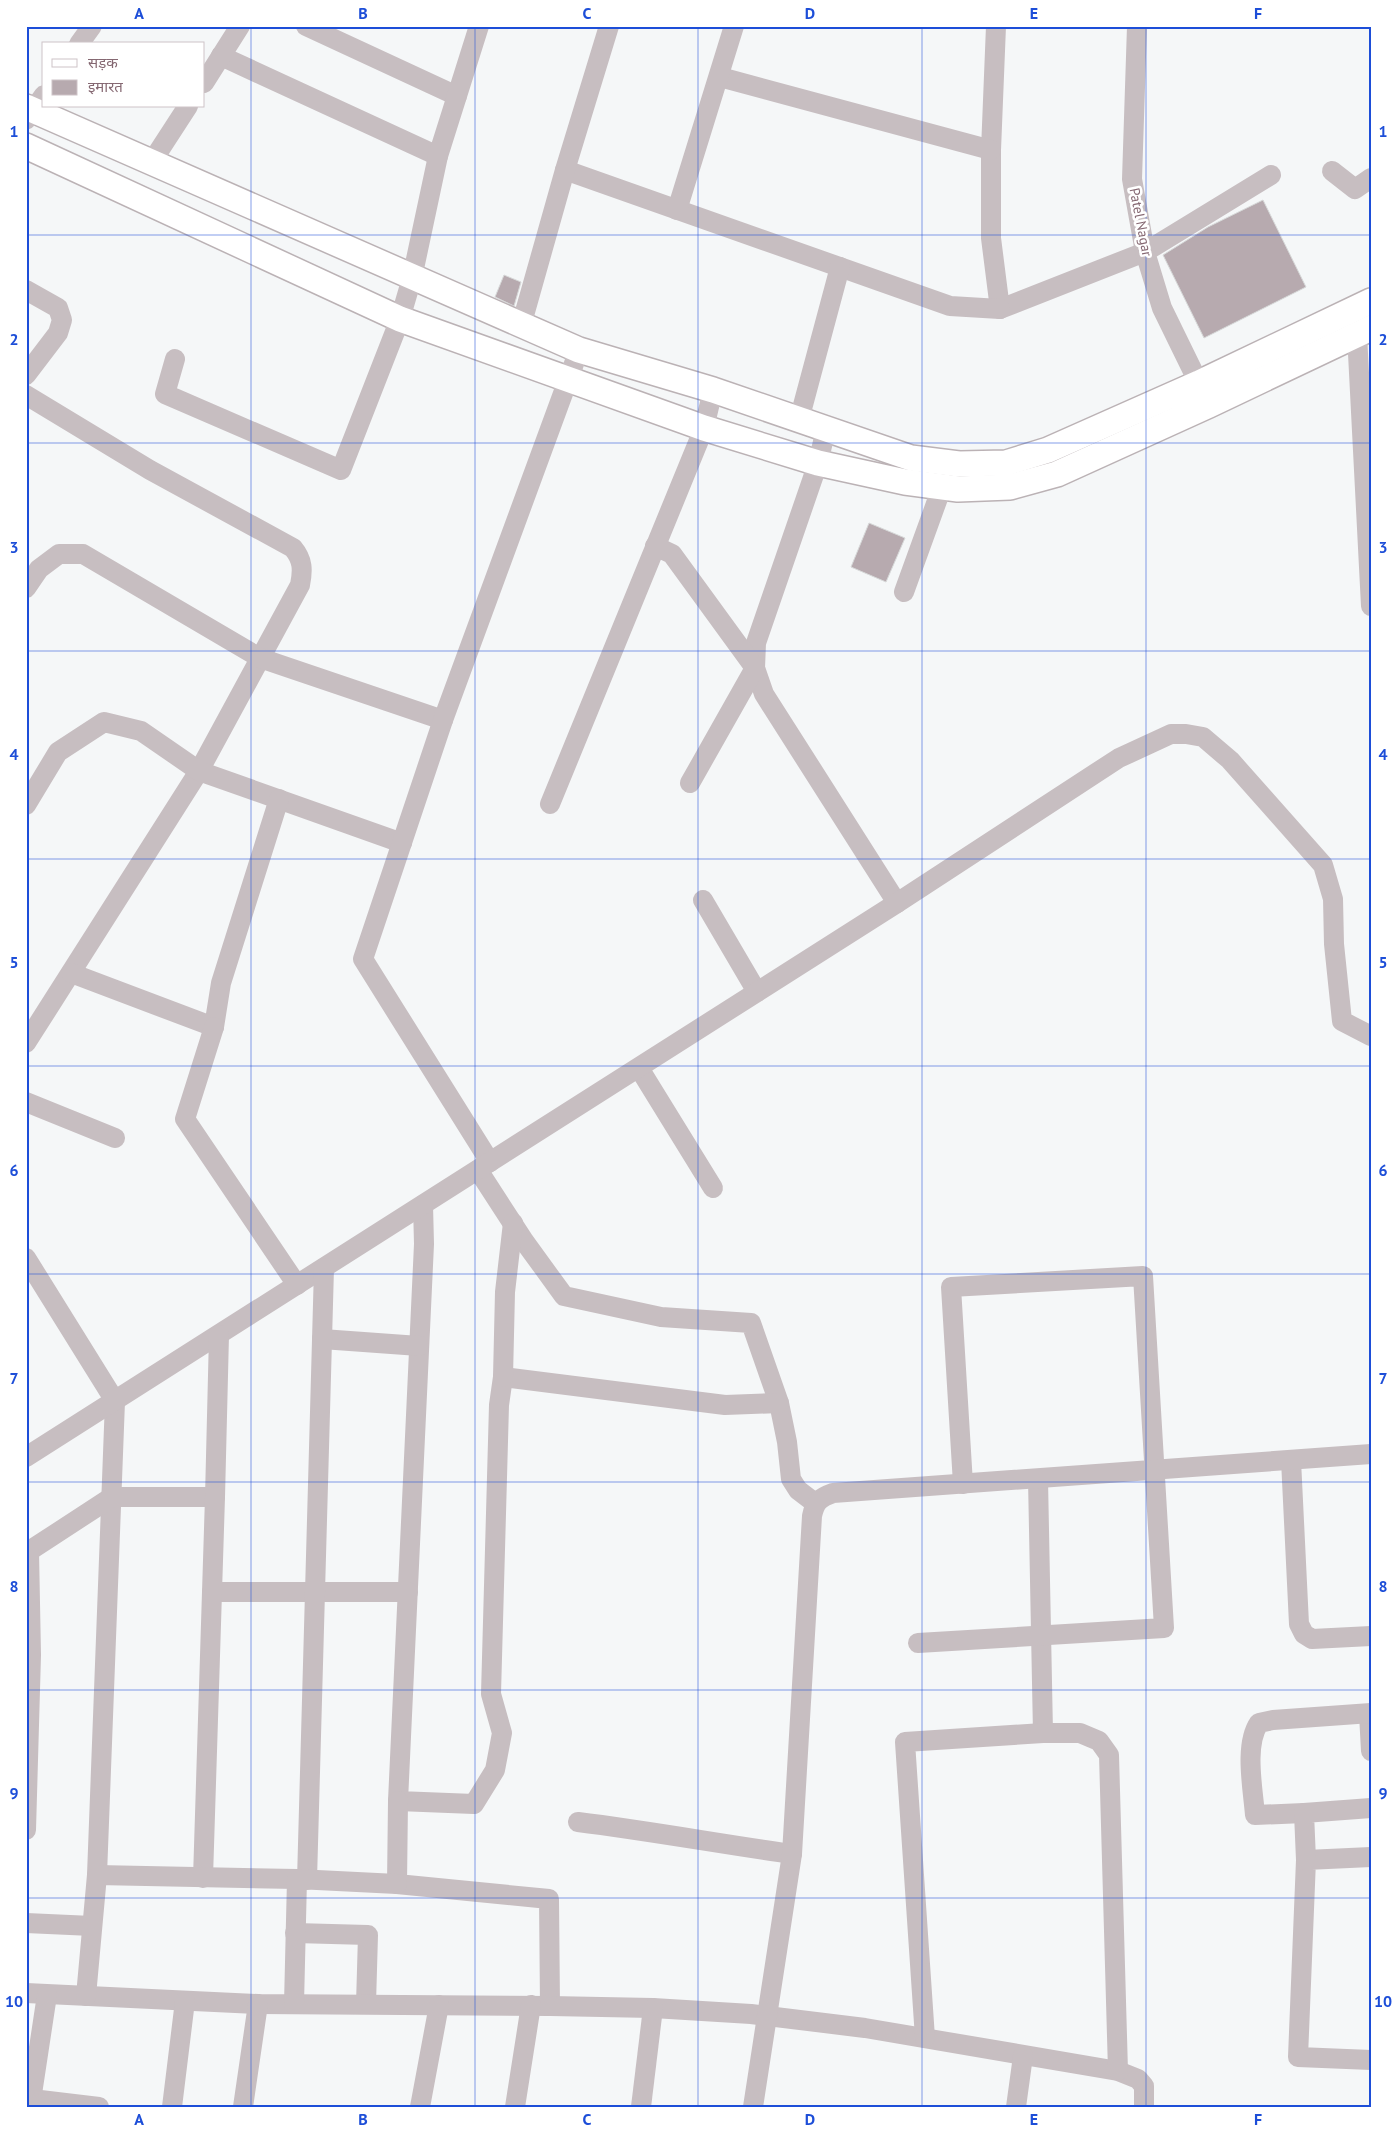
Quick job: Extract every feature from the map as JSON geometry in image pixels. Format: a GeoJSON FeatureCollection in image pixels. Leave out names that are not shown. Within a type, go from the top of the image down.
{"type":"FeatureCollection","features":[{"type":"Feature","properties":{"kind":"main road"},"geometry":{"type":"LineString","coordinates":[[32,108],[152,163],[579,350],[712,390],[911,458],[959,464],[1006,463],[1048,450],[1198,383],[1371,300]]}},
{"type":"Feature","properties":{"kind":"main road"},"geometry":{"type":"LineString","coordinates":[[26,146],[400,319],[704,428],[818,463],[905,482],[958,489],[1010,487],[1057,474],[1209,405],[1364,331]]}},
{"type":"Feature","properties":{"kind":"street"},"geometry":{"type":"LineString","coordinates":[[81,42],[92,26]]}},
{"type":"Feature","properties":{"kind":"street"},"geometry":{"type":"LineString","coordinates":[[205,80],[240,26]]}},
{"type":"Feature","properties":{"kind":"street"},"geometry":{"type":"LineString","coordinates":[[306,26],[457,96]]}},
{"type":"Feature","properties":{"kind":"street"},"geometry":{"type":"LineString","coordinates":[[174,359],[165,394],[341,470],[400,319],[412,278],[438,156],[479,26]]}},
{"type":"Feature","properties":{"kind":"street"},"geometry":{"type":"LineString","coordinates":[[521,326],[565,170],[609,26]]}},
{"type":"Feature","properties":{"kind":"street"},"geometry":{"type":"LineString","coordinates":[[678,210],[734,26]]}},
{"type":"Feature","properties":{"kind":"street"},"geometry":{"type":"LineString","coordinates":[[996,26],[991,150],[991,238],[1000,309]]}},
{"type":"Feature","properties":{"kind":"street","name":"Patel Nagar"},"geometry":{"type":"LineString","coordinates":[[1137,26],[1132,179],[1146,252],[1162,308],[1209,405]]}},
{"type":"Feature","properties":{"kind":"street"},"geometry":{"type":"LineString","coordinates":[[221,56],[438,156]]}},
{"type":"Feature","properties":{"kind":"street"},"geometry":{"type":"LineString","coordinates":[[720,77],[991,150]]}},
{"type":"Feature","properties":{"kind":"street"},"geometry":{"type":"LineString","coordinates":[[152,163],[187,108]]}},
{"type":"Feature","properties":{"kind":"street"},"geometry":{"type":"LineString","coordinates":[[565,170],[950,306],[1000,309],[1146,252],[1271,175]]}},
{"type":"Feature","properties":{"kind":"street"},"geometry":{"type":"LineString","coordinates":[[1332,171],[1355,188],[1371,178]]}},
{"type":"Feature","properties":{"kind":"street"},"geometry":{"type":"LineString","coordinates":[[799,420],[840,267]]}},
{"type":"Feature","properties":{"kind":"street"},"geometry":{"type":"LineString","coordinates":[[26,290],[58,308],[62,320],[58,333],[26,375]]}},
{"type":"Feature","properties":{"kind":"street"},"geometry":{"type":"LineString","coordinates":[[1364,331],[1371,606]]}},
{"type":"Feature","properties":{"kind":"street"},"geometry":{"type":"LineString","coordinates":[[579,350],[443,720],[363,959],[484,1166],[513,1223],[564,1296],[660,1317],[751,1323],[779,1403],[787,1442],[791,1479],[798,1490],[815,1503]]}},
{"type":"Feature","properties":{"kind":"street"},"geometry":{"type":"LineString","coordinates":[[550,804],[704,428],[712,390]]}},
{"type":"Feature","properties":{"kind":"street"},"geometry":{"type":"LineString","coordinates":[[26,395],[150,470],[293,548],[300,556],[303,570],[300,585],[199,771],[26,1043]]}},
{"type":"Feature","properties":{"kind":"street"},"geometry":{"type":"LineString","coordinates":[[690,783],[755,668],[756,643],[818,463],[826,429]]}},
{"type":"Feature","properties":{"kind":"street"},"geometry":{"type":"LineString","coordinates":[[904,592],[942,487]]}},
{"type":"Feature","properties":{"kind":"street"},"geometry":{"type":"LineString","coordinates":[[655,546],[672,554],[755,668],[764,694],[897,903]]}},
{"type":"Feature","properties":{"kind":"street"},"geometry":{"type":"LineString","coordinates":[[26,588],[39,569],[59,554],[83,554],[260,658],[443,720]]}},
{"type":"Feature","properties":{"kind":"street"},"geometry":{"type":"LineString","coordinates":[[26,805],[58,752],[104,722],[141,730],[199,771],[402,843]]}},
{"type":"Feature","properties":{"kind":"street"},"geometry":{"type":"LineString","coordinates":[[26,1457],[639,1068],[1119,758],[1171,734],[1203,737],[1230,760],[1323,865],[1332,899],[1342,1021],[1371,1036]]}},
{"type":"Feature","properties":{"kind":"street"},"geometry":{"type":"LineString","coordinates":[[279,800],[222,983],[214,1027],[185,1118],[298,1285]]}},
{"type":"Feature","properties":{"kind":"street"},"geometry":{"type":"LineString","coordinates":[[703,900],[757,992]]}},
{"type":"Feature","properties":{"kind":"street"},"geometry":{"type":"LineString","coordinates":[[71,973],[214,1027]]}},
{"type":"Feature","properties":{"kind":"street"},"geometry":{"type":"LineString","coordinates":[[639,1068],[713,1188]]}},
{"type":"Feature","properties":{"kind":"street"},"geometry":{"type":"LineString","coordinates":[[26,1102],[115,1138]]}},
{"type":"Feature","properties":{"kind":"street"},"geometry":{"type":"LineString","coordinates":[[397,1884],[398,1801],[424,1244],[423,1205]]}},
{"type":"Feature","properties":{"kind":"street"},"geometry":{"type":"LineString","coordinates":[[398,1801],[474,1804],[495,1770],[502,1733],[490,1694],[499,1404],[503,1377],[505,1292],[513,1223]]}},
{"type":"Feature","properties":{"kind":"street"},"geometry":{"type":"LineString","coordinates":[[26,1258],[115,1401],[97,1875],[86,1996]]}},
{"type":"Feature","properties":{"kind":"street"},"geometry":{"type":"LineString","coordinates":[[294,2004],[295,1933],[302,1880],[315,1592],[324,1268]]}},
{"type":"Feature","properties":{"kind":"street"},"geometry":{"type":"LineString","coordinates":[[918,1644],[1164,1628],[1143,1276],[951,1287],[963,1484]]}},
{"type":"Feature","properties":{"kind":"street"},"geometry":{"type":"LineString","coordinates":[[204,1878],[219,1335]]}},
{"type":"Feature","properties":{"kind":"street"},"geometry":{"type":"LineString","coordinates":[[322,1339],[419,1346]]}},
{"type":"Feature","properties":{"kind":"street"},"geometry":{"type":"LineString","coordinates":[[503,1377],[725,1405],[779,1403]]}},
{"type":"Feature","properties":{"kind":"street"},"geometry":{"type":"LineString","coordinates":[[753,2107],[792,1854],[812,1516],[815,1503],[822,1497],[833,1494],[1371,1454]]}},
{"type":"Feature","properties":{"kind":"street"},"geometry":{"type":"LineString","coordinates":[[1290,1460],[1299,1624],[1304,1634],[1312,1639],[1371,1636]]}},
{"type":"Feature","properties":{"kind":"street"},"geometry":{"type":"LineString","coordinates":[[1038,1479],[1042,1733]]}},
{"type":"Feature","properties":{"kind":"street"},"geometry":{"type":"LineString","coordinates":[[26,1830],[31,1655],[28,1552],[112,1497],[215,1497]]}},
{"type":"Feature","properties":{"kind":"street"},"geometry":{"type":"LineString","coordinates":[[212,1592],[408,1592]]}},
{"type":"Feature","properties":{"kind":"street"},"geometry":{"type":"LineString","coordinates":[[1371,1751],[1370,1714],[1273,1720],[1259,1723],[1254,1730],[1251,1745],[1254,1815],[1371,1808]]}},
{"type":"Feature","properties":{"kind":"street"},"geometry":{"type":"LineString","coordinates":[[925,2038],[905,1742],[1042,1733],[1080,1733],[1099,1741],[1109,1755],[1118,2071]]}},
{"type":"Feature","properties":{"kind":"street"},"geometry":{"type":"LineString","coordinates":[[1304,1813],[1306,1860],[1298,2057],[1371,2060]]}},
{"type":"Feature","properties":{"kind":"street"},"geometry":{"type":"LineString","coordinates":[[578,1822],[792,1854]]}},
{"type":"Feature","properties":{"kind":"street"},"geometry":{"type":"LineString","coordinates":[[1306,1860],[1371,1857]]}},
{"type":"Feature","properties":{"kind":"street"},"geometry":{"type":"LineString","coordinates":[[97,1875],[397,1884],[549,1898],[540,2006],[516,2107]]}},
{"type":"Feature","properties":{"kind":"street"},"geometry":{"type":"LineString","coordinates":[[26,1923],[92,1926]]}},
{"type":"Feature","properties":{"kind":"street"},"geometry":{"type":"LineString","coordinates":[[295,1933],[368,1935],[366,2004]]}},
{"type":"Feature","properties":{"kind":"street"},"geometry":{"type":"LineString","coordinates":[[26,1993],[258,2004],[653,2008],[768,2016],[865,2028],[1118,2071],[1138,2079],[1144,2086],[1144,2107]]}},
{"type":"Feature","properties":{"kind":"street"},"geometry":{"type":"LineString","coordinates":[[47,1995],[31,2103],[99,2107]]}},
{"type":"Feature","properties":{"kind":"street"},"geometry":{"type":"LineString","coordinates":[[172,2107],[185,2001]]}},
{"type":"Feature","properties":{"kind":"street"},"geometry":{"type":"LineString","coordinates":[[243,2107],[258,2004]]}},
{"type":"Feature","properties":{"kind":"street"},"geometry":{"type":"LineString","coordinates":[[420,2107],[439,2005]]}},
{"type":"Feature","properties":{"kind":"street"},"geometry":{"type":"LineString","coordinates":[[642,2107],[653,2008]]}},
{"type":"Feature","properties":{"kind":"street"},"geometry":{"type":"LineString","coordinates":[[1016,2107],[1023,2056]]}},
{"type":"Feature","properties":{"kind":"building"},"geometry":{"type":"Polygon","coordinates":[[[1263,200],[1306,287],[1204,338],[1163,255],[1208,227],[1263,200]]]}},
{"type":"Feature","properties":{"kind":"building"},"geometry":{"type":"Polygon","coordinates":[[[504,275],[521,282],[514,306],[495,297],[504,275]]]}},
{"type":"Feature","properties":{"kind":"building"},"geometry":{"type":"Polygon","coordinates":[[[869,523],[905,538],[886,582],[851,567],[869,523]]]}}]}
